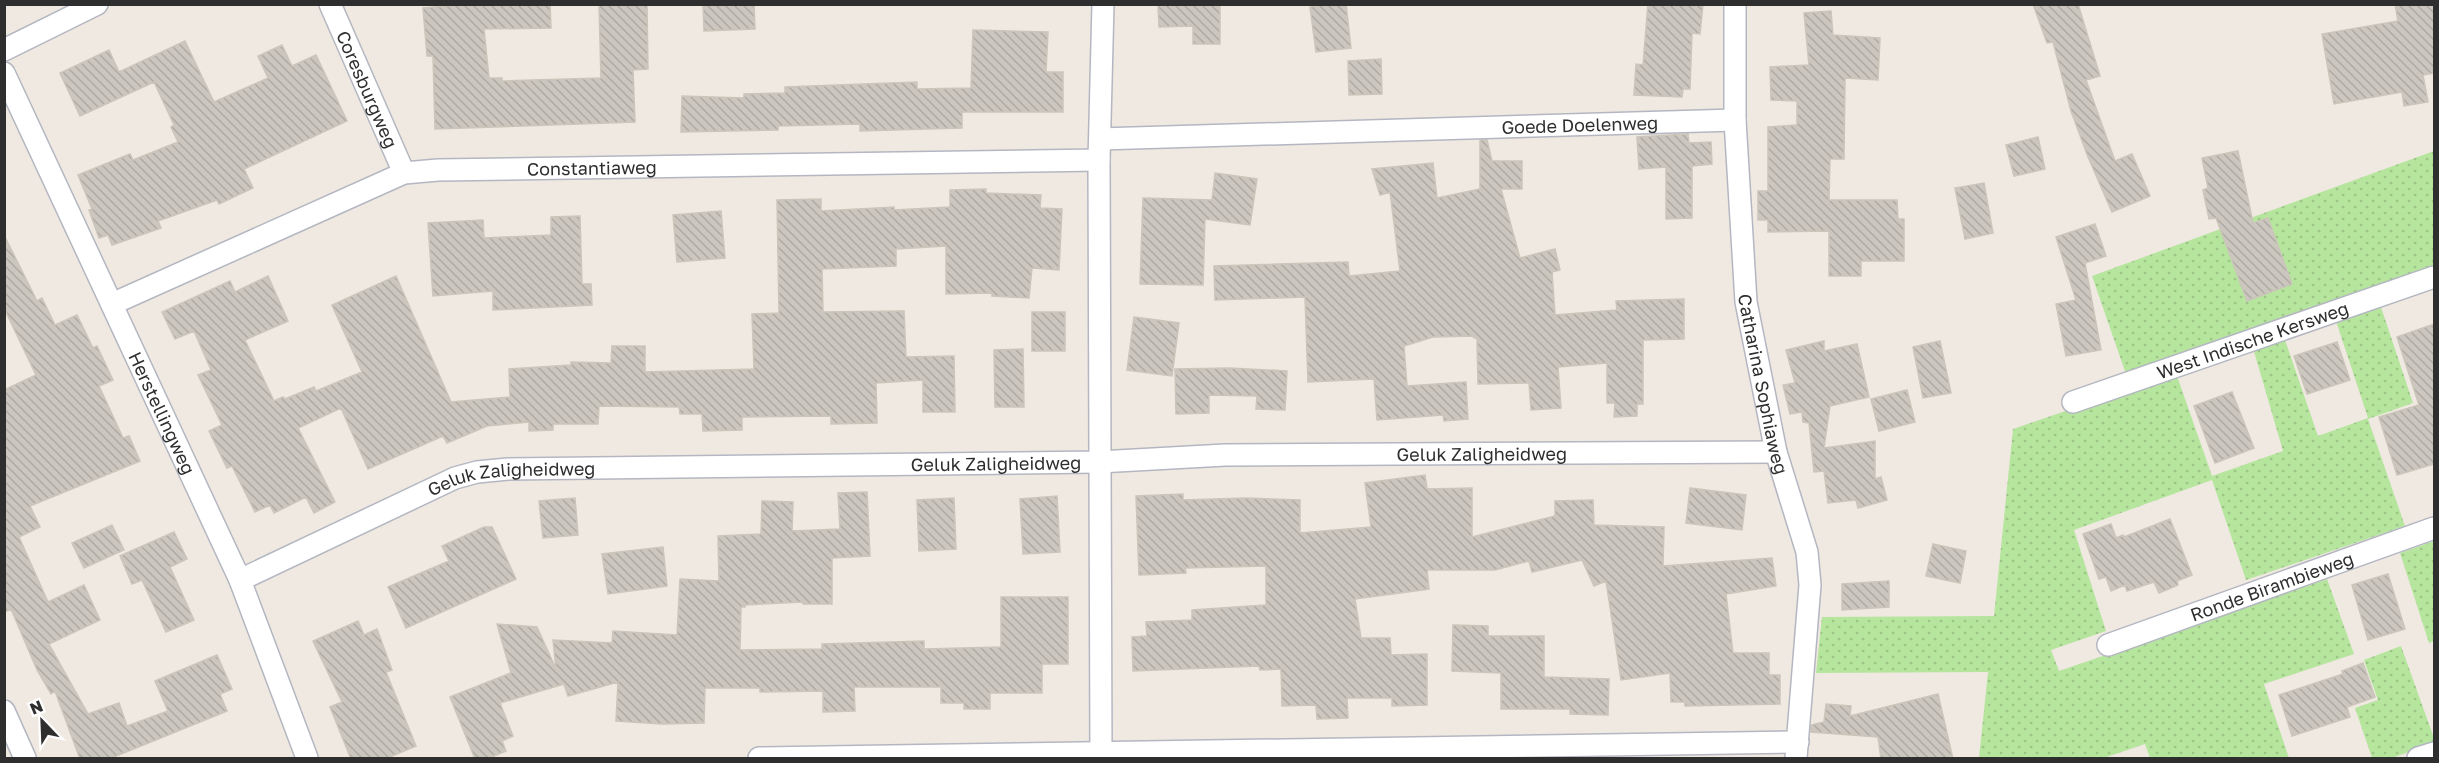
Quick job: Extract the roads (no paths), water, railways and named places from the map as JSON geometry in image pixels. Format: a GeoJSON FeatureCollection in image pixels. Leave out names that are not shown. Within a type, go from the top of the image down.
{"type":"FeatureCollection","features":[{"type":"Feature","properties":{"kind":"street"},"geometry":{"type":"LineString","coordinates":[[4,50],[97,4]]}},
{"type":"Feature","properties":{"kind":"street","name":"Coresburgweg"},"geometry":{"type":"LineString","coordinates":[[330,4],[404,173]]}},
{"type":"Feature","properties":{"kind":"street"},"geometry":{"type":"LineString","coordinates":[[1101,756],[1099,160],[1103,4]]}},
{"type":"Feature","properties":{"kind":"street","name":"Catharina Sophiaweg"},"geometry":{"type":"LineString","coordinates":[[1735,4],[1735,120],[1746,302],[1776,452],[1807,552],[1810,585],[1797,750]]}},
{"type":"Feature","properties":{"kind":"street","name":"Herstellingweg"},"geometry":{"type":"LineString","coordinates":[[4,73],[240,580],[307,759]]}},
{"type":"Feature","properties":{"kind":"street","name":"Goede Doelenweg"},"geometry":{"type":"LineString","coordinates":[[1100,139],[1735,120]]}},
{"type":"Feature","properties":{"kind":"street","name":"Constantiaweg"},"geometry":{"type":"LineString","coordinates":[[112,304],[404,173],[438,170],[1099,160]]}},
{"type":"Feature","properties":{"kind":"street","name":"West Indische Kersweg"},"geometry":{"type":"LineString","coordinates":[[2073,402],[2434,278]]}},
{"type":"Feature","properties":{"kind":"street","name":"Geluk Zaligheidweg"},"geometry":{"type":"LineString","coordinates":[[240,580],[455,478],[477,472],[508,469],[1099,462],[1225,455],[1776,452]]}},
{"type":"Feature","properties":{"kind":"street","name":"Ronde Birambieweg"},"geometry":{"type":"LineString","coordinates":[[2108,645],[2434,528]]}},
{"type":"Feature","properties":{"kind":"street"},"geometry":{"type":"LineString","coordinates":[[4,711],[25,759]]}},
{"type":"Feature","properties":{"kind":"street"},"geometry":{"type":"LineString","coordinates":[[759,759],[1797,750]]}},
{"type":"Feature","properties":{"kind":"street"},"geometry":{"type":"LineString","coordinates":[[2418,759],[2434,753]]}}]}
